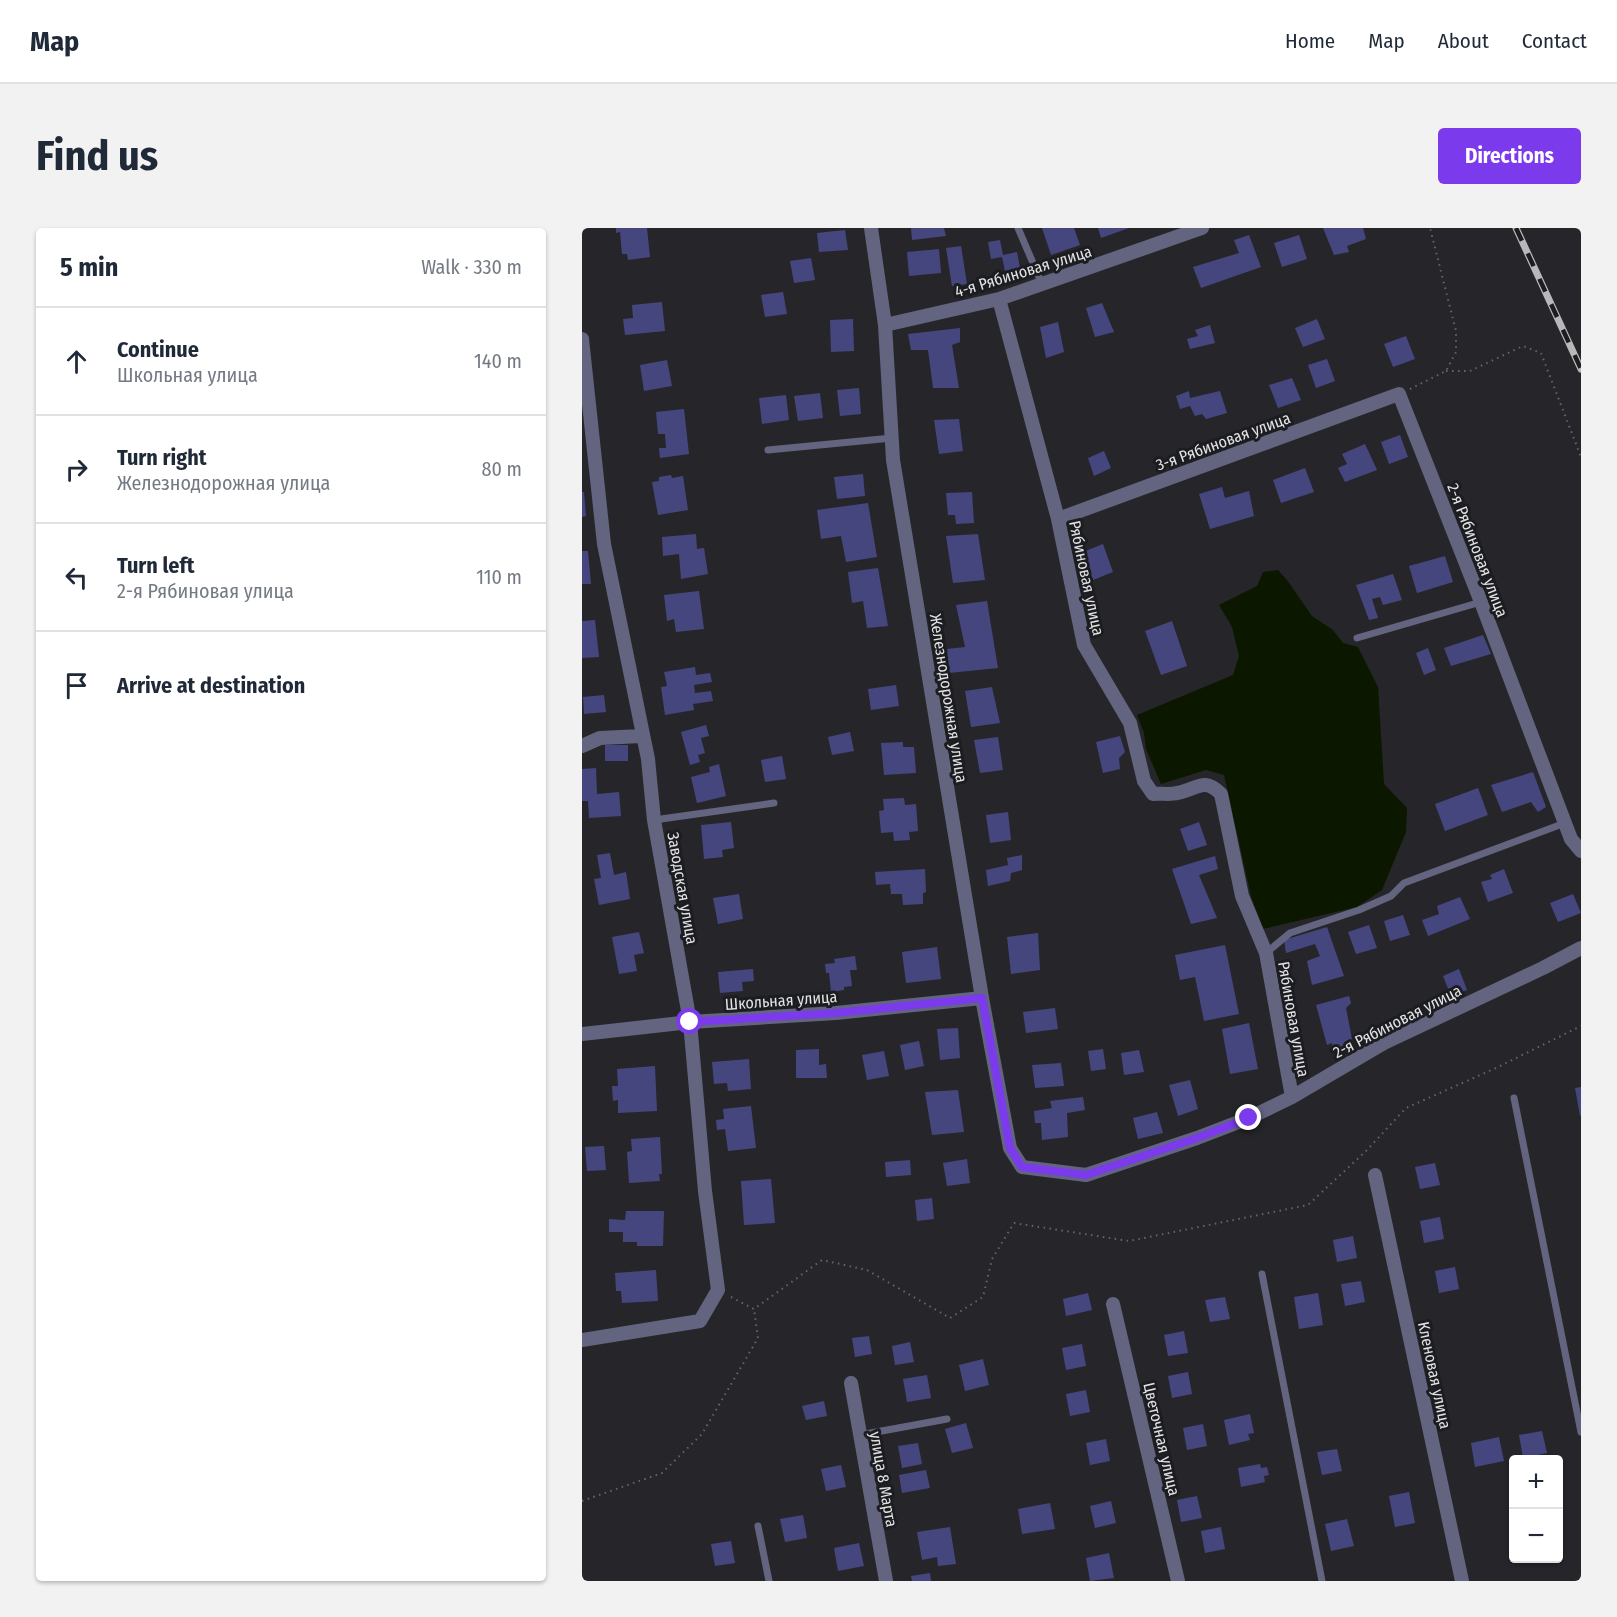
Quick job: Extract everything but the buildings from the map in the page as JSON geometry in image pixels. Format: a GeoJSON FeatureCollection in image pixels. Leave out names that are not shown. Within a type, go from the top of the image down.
{"type":"FeatureCollection","features":[{"type":"Feature","properties":{"kind":"street","name":"Железнодорожная улица"},"geometry":{"type":"LineString","coordinates":[[871,228],[885,325],[893,460],[982,998],[1010,1148],[1022,1167]]}},
{"type":"Feature","properties":{"kind":"street","name":"4-я Рябиновая улица"},"geometry":{"type":"LineString","coordinates":[[885,325],[999,299],[1202,228]]}},
{"type":"Feature","properties":{"kind":"street","name":"Рябиновая улица"},"geometry":{"type":"LineString","coordinates":[[999,299],[1058,519],[1084,645],[1130,723],[1144,781],[1153,794],[1178,793],[1201,784],[1214,786],[1221,794],[1242,897],[1266,953],[1292,1096]]}},
{"type":"Feature","properties":{"kind":"street","name":"Заводская улица"},"geometry":{"type":"LineString","coordinates":[[582,339],[604,544],[648,759],[654,820],[690,1022],[705,1191],[718,1290]]}},
{"type":"Feature","properties":{"kind":"street","name":"3-я Рябиновая улица"},"geometry":{"type":"LineString","coordinates":[[1058,519],[1399,394]]}},
{"type":"Feature","properties":{"kind":"street","name":"2-я Рябиновая улица"},"geometry":{"type":"LineString","coordinates":[[1399,394],[1571,839],[1581,851]]}},
{"type":"Feature","properties":{"kind":"street"},"geometry":{"type":"LineString","coordinates":[[582,746],[600,738],[642,736]]}},
{"type":"Feature","properties":{"kind":"street","name":"2-я Рябиновая улица"},"geometry":{"type":"LineString","coordinates":[[1022,1167],[1086,1175],[1249,1118],[1384,1043],[1581,948]]}},
{"type":"Feature","properties":{"kind":"street","name":"Школьная улица"},"geometry":{"type":"LineString","coordinates":[[582,1034],[690,1022],[836,1013],[982,998]]}},
{"type":"Feature","properties":{"kind":"street","name":"Кленовая улица"},"geometry":{"type":"LineString","coordinates":[[1375,1175],[1462,1581]]}},
{"type":"Feature","properties":{"kind":"street"},"geometry":{"type":"LineString","coordinates":[[582,1340],[700,1321],[718,1290]]}},
{"type":"Feature","properties":{"kind":"street","name":"Цветочная улица"},"geometry":{"type":"LineString","coordinates":[[1113,1304],[1178,1581]]}},
{"type":"Feature","properties":{"kind":"street","name":"улица 8 Марта"},"geometry":{"type":"LineString","coordinates":[[851,1383],[885,1581]]}},
{"type":"Feature","properties":{"kind":"lane"},"geometry":{"type":"LineString","coordinates":[[1018,228],[1042,284]]}},
{"type":"Feature","properties":{"kind":"lane"},"geometry":{"type":"LineString","coordinates":[[768,450],[892,438]]}},
{"type":"Feature","properties":{"kind":"lane"},"geometry":{"type":"LineString","coordinates":[[1357,638],[1481,602]]}},
{"type":"Feature","properties":{"kind":"lane"},"geometry":{"type":"LineString","coordinates":[[654,820],[774,803]]}},
{"type":"Feature","properties":{"kind":"lane"},"geometry":{"type":"LineString","coordinates":[[1266,953],[1290,933],[1359,910],[1391,896],[1404,884],[1565,823]]}},
{"type":"Feature","properties":{"kind":"lane"},"geometry":{"type":"LineString","coordinates":[[1514,1098],[1581,1432]]}},
{"type":"Feature","properties":{"kind":"lane"},"geometry":{"type":"LineString","coordinates":[[1262,1274],[1322,1581]]}},
{"type":"Feature","properties":{"kind":"lane"},"geometry":{"type":"LineString","coordinates":[[860,1436],[947,1419]]}},
{"type":"Feature","properties":{"kind":"lane"},"geometry":{"type":"LineString","coordinates":[[758,1526],[769,1581]]}},
{"type":"Feature","properties":{"kind":"path"},"geometry":{"type":"LineString","coordinates":[[1430,228],[1456,331],[1456,352],[1446,371]]}},
{"type":"Feature","properties":{"kind":"path"},"geometry":{"type":"LineString","coordinates":[[1399,394],[1446,371],[1470,370],[1523,346],[1541,353],[1581,457]]}},
{"type":"Feature","properties":{"kind":"path"},"geometry":{"type":"LineString","coordinates":[[754,1309],[822,1260],[867,1270],[950,1318],[983,1297],[993,1259],[1014,1223],[1129,1241],[1308,1205],[1406,1108],[1496,1068],[1581,1026]]}},
{"type":"Feature","properties":{"kind":"path"},"geometry":{"type":"LineString","coordinates":[[718,1290],[754,1309]]}},
{"type":"Feature","properties":{"kind":"path"},"geometry":{"type":"LineString","coordinates":[[582,1502],[662,1473],[702,1434],[758,1338],[754,1309]]}},
{"type":"Feature","properties":{"kind":"shaded area"},"geometry":{"type":"Polygon","coordinates":[[[1278,570],[1312,616],[1333,630],[1343,643],[1358,647],[1378,687],[1384,784],[1407,808],[1406,832],[1382,890],[1357,907],[1263,929],[1251,896],[1224,775],[1206,770],[1161,784],[1146,749],[1144,733],[1137,715],[1233,675],[1239,656],[1232,627],[1219,605],[1257,586],[1263,572],[1278,570]]]}},
{"type":"Feature","properties":{"kind":"railway"},"geometry":{"type":"LineString","coordinates":[[1516,228],[1581,369]]}},
{"type":"Feature","properties":{"kind":"route"},"geometry":{"type":"LineString","coordinates":[[690,1022],[836,1013],[982,998],[1010,1148],[1022,1167],[1086,1175],[1249,1118]]}}]}
